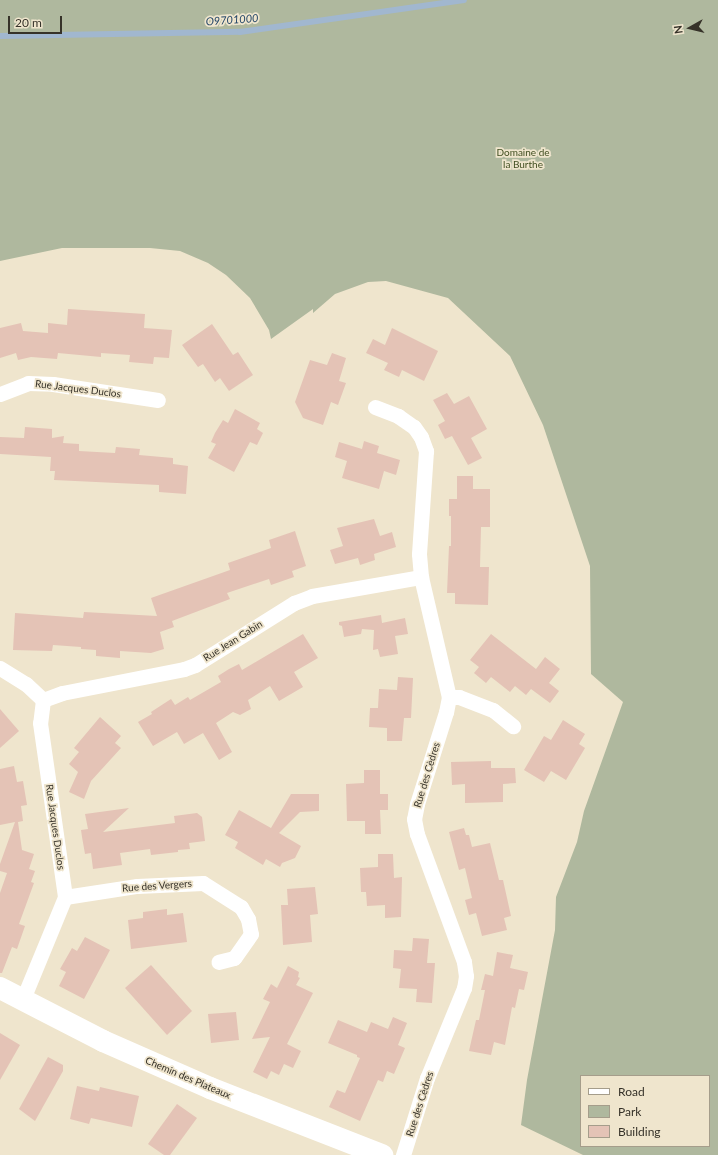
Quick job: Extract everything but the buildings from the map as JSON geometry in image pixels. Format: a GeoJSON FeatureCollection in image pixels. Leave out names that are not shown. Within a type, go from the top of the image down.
{"type":"FeatureCollection","features":[{"type":"Feature","properties":{"kind":"street","name":"Rue Jacques Duclos"},"geometry":{"type":"LineString","coordinates":[[0,394],[28,383],[53,384],[158,400]]}},
{"type":"Feature","properties":{"kind":"street","name":"Rue des Cèdres"},"geometry":{"type":"LineString","coordinates":[[375,407],[398,416],[414,427],[421,437],[426,451],[419,554],[422,577],[449,698],[446,712],[416,804],[414,819],[416,834],[464,962],[466,976],[464,988],[427,1078],[403,1155]]}},
{"type":"Feature","properties":{"kind":"street","name":"Rue Jean Gabin"},"geometry":{"type":"LineString","coordinates":[[43,700],[62,693],[184,669],[294,603],[312,596],[422,577]]}},
{"type":"Feature","properties":{"kind":"street"},"geometry":{"type":"LineString","coordinates":[[0,668],[26,684],[43,700]]}},
{"type":"Feature","properties":{"kind":"street"},"geometry":{"type":"LineString","coordinates":[[449,698],[459,697],[493,710],[513,726]]}},
{"type":"Feature","properties":{"kind":"street","name":"Rue Jacques Duclos"},"geometry":{"type":"LineString","coordinates":[[43,700],[40,723],[65,897]]}},
{"type":"Feature","properties":{"kind":"street","name":"Rue des Vergers"},"geometry":{"type":"LineString","coordinates":[[65,897],[137,886],[203,883],[240,908],[248,919],[250,934],[234,958],[218,962]]}},
{"type":"Feature","properties":{"kind":"street"},"geometry":{"type":"LineString","coordinates":[[23,999],[65,897]]}},
{"type":"Feature","properties":{"kind":"street","name":"Chemin des Plateaux"},"geometry":{"type":"LineString","coordinates":[[0,988],[103,1041],[210,1088],[382,1155]]}},
{"type":"Feature","properties":{"kind":"green space","name":"Domaine de la Burthe"},"geometry":{"type":"Polygon","coordinates":[[[0,0],[718,0],[718,1155],[583,1155],[521,1125],[527,1080],[555,930],[556,897],[577,842],[584,811],[623,702],[591,674],[590,566],[543,425],[510,356],[448,298],[386,281],[368,282],[335,294],[313,313],[313,309],[271,339],[269,330],[250,298],[226,275],[208,263],[180,251],[150,248],[62,248],[0,261],[0,0]]]}},
{"type":"Feature","properties":{"kind":"waterway","name":"O9701000"},"geometry":{"type":"LineString","coordinates":[[0,36],[240,32],[464,0]]}}]}
